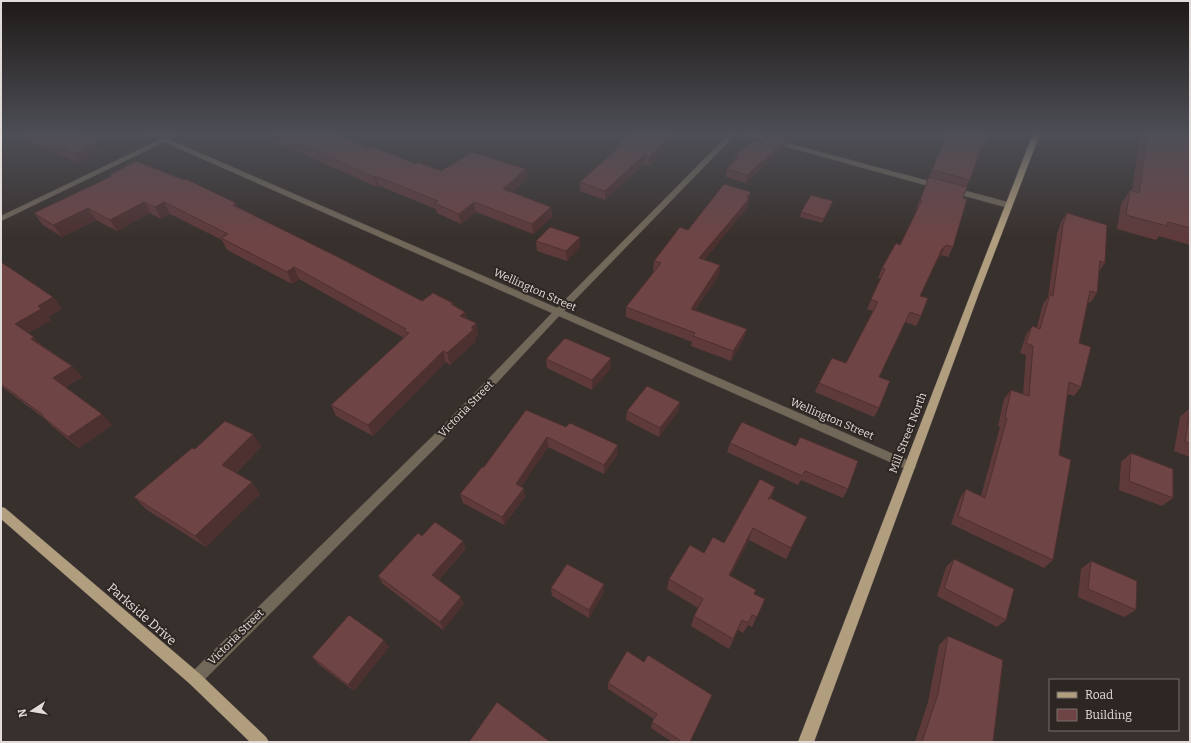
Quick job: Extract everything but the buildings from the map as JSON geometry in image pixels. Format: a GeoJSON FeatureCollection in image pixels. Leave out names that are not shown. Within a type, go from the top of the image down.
{"type":"FeatureCollection","features":[{"type":"Feature","properties":{"kind":"main road","name":"Mill Street North"},"geometry":{"type":"LineString","coordinates":[[806,742],[1023,169]]}},
{"type":"Feature","properties":{"kind":"main road","name":"Parkside Drive"},"geometry":{"type":"LineString","coordinates":[[1,512],[194,679],[261,742]]}},
{"type":"Feature","properties":{"kind":"street"},"geometry":{"type":"LineString","coordinates":[[1,219],[105,169]]}},
{"type":"Feature","properties":{"kind":"street","name":"Wellington Street"},"geometry":{"type":"LineString","coordinates":[[229,169],[910,466]]}},
{"type":"Feature","properties":{"kind":"street","name":"Victoria Street"},"geometry":{"type":"LineString","coordinates":[[194,679],[448,428],[557,313],[699,169]]}},
{"type":"Feature","properties":{"kind":"street"},"geometry":{"type":"LineString","coordinates":[[872,169],[1008,205]]}}]}
